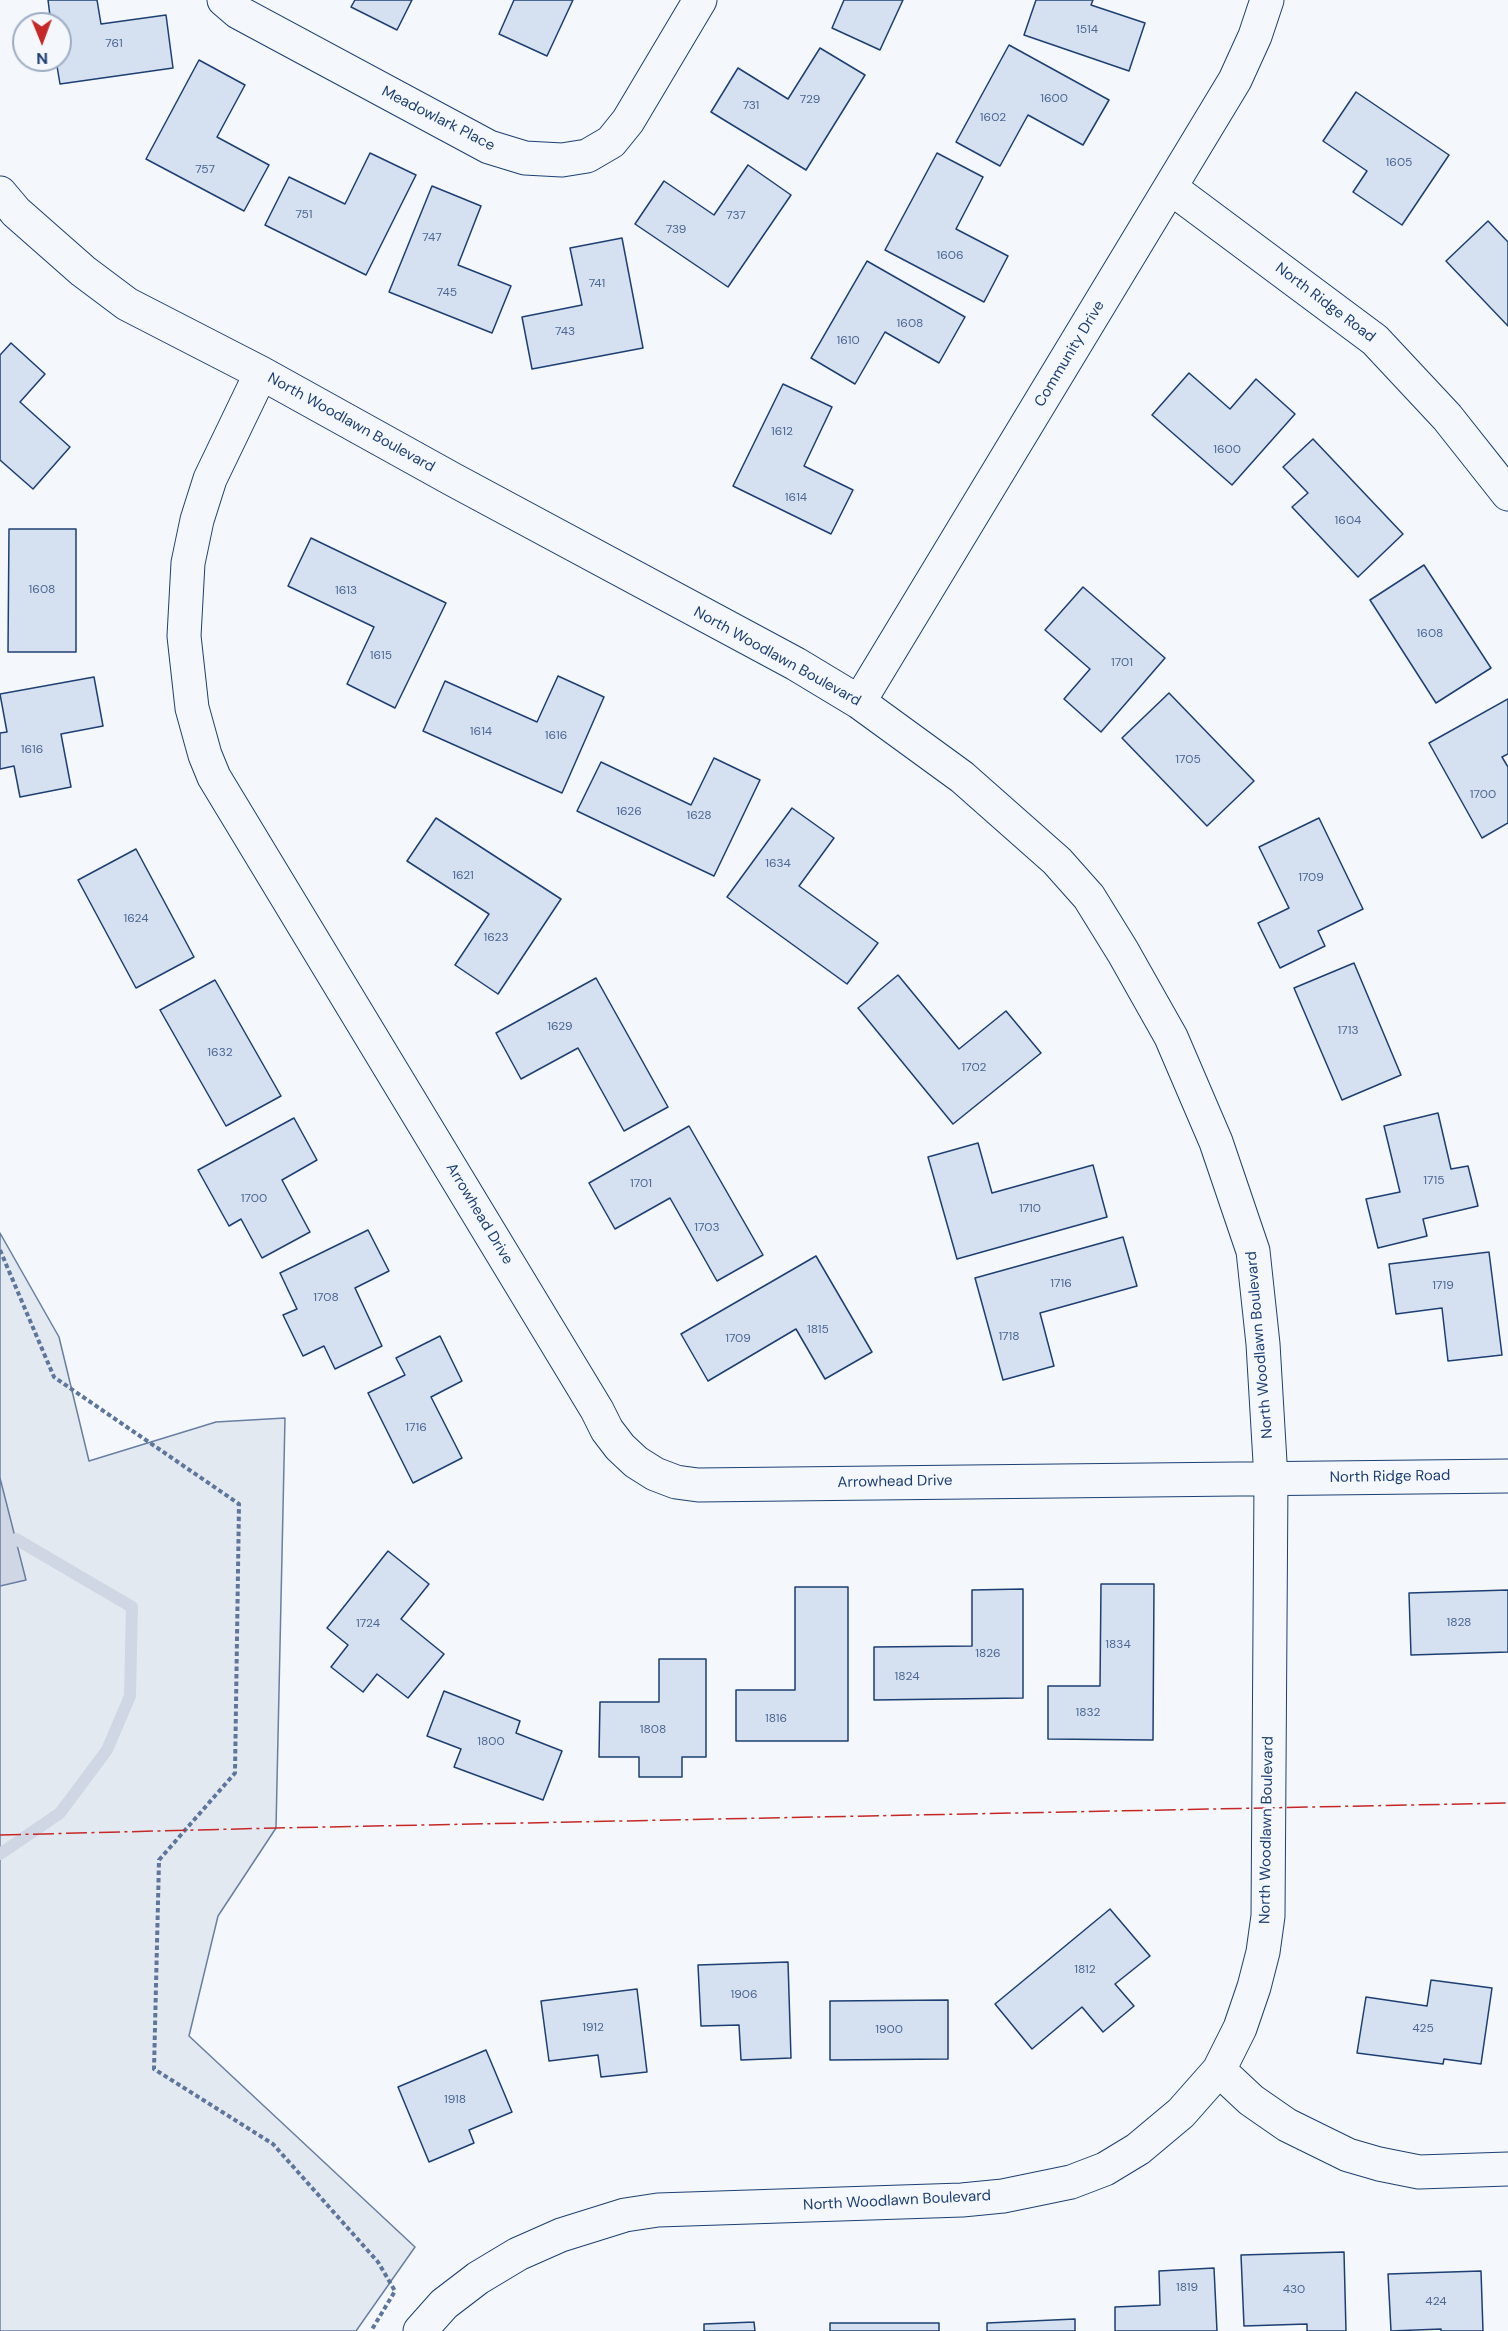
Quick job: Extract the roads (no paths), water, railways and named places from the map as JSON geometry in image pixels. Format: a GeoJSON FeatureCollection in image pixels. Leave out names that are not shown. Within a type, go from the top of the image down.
{"type":"FeatureCollection","features":[{"type":"Feature","properties":{"kind":"street","name":"Meadowlark Place"},"geometry":{"type":"LineString","coordinates":[[224,0],[238,12],[489,147],[525,158],[562,160],[587,156],[611,142],[628,121],[700,0]]}},
{"type":"Feature","properties":{"kind":"street","name":"Community Drive"},"geometry":{"type":"LineString","coordinates":[[859,702],[1235,80],[1255,36],[1267,0]]}},
{"type":"Feature","properties":{"kind":"street","name":"North Ridge Road"},"geometry":{"type":"LineString","coordinates":[[1171,188],[1375,340],[1448,417],[1508,494]]}},
{"type":"Feature","properties":{"kind":"street","name":"North Woodlawn Boulevard"},"geometry":{"type":"LineString","coordinates":[[0,193],[16,212],[83,271],[127,303],[261,373],[452,480],[796,664],[859,702],[962,777],[1057,861],[1089,897],[1123,951],[1171,1037],[1216,1142],[1253,1251],[1263,1344],[1271,1479],[1268,1916],[1263,1952],[1254,1987],[1240,2028],[1219,2070],[1181,2113],[1138,2149],[1105,2169],[1071,2182],[1003,2196],[962,2200],[658,2210],[626,2215],[561,2235],[518,2254],[444,2304],[420,2331]]}},
{"type":"Feature","properties":{"kind":"street","name":"Arrowhead Drive"},"geometry":{"type":"LineString","coordinates":[[261,373],[210,479],[197,520],[188,562],[184,636],[192,708],[205,755],[214,777],[607,1430],[620,1448],[655,1474],[676,1482],[698,1485],[1271,1479]]}},
{"type":"Feature","properties":{"kind":"street","name":"North Ridge Road"},"geometry":{"type":"LineString","coordinates":[[1271,1479],[1508,1476]]}},
{"type":"Feature","properties":{"kind":"street"},"geometry":{"type":"LineString","coordinates":[[1219,2070],[1251,2100],[1287,2125],[1348,2155],[1419,2172],[1508,2169]]}},
{"type":"Feature","properties":{"kind":"waterway"},"geometry":{"type":"LineString","coordinates":[[0,1854],[60,1813],[107,1750],[130,1696],[132,1607],[16,1539]]}}]}
